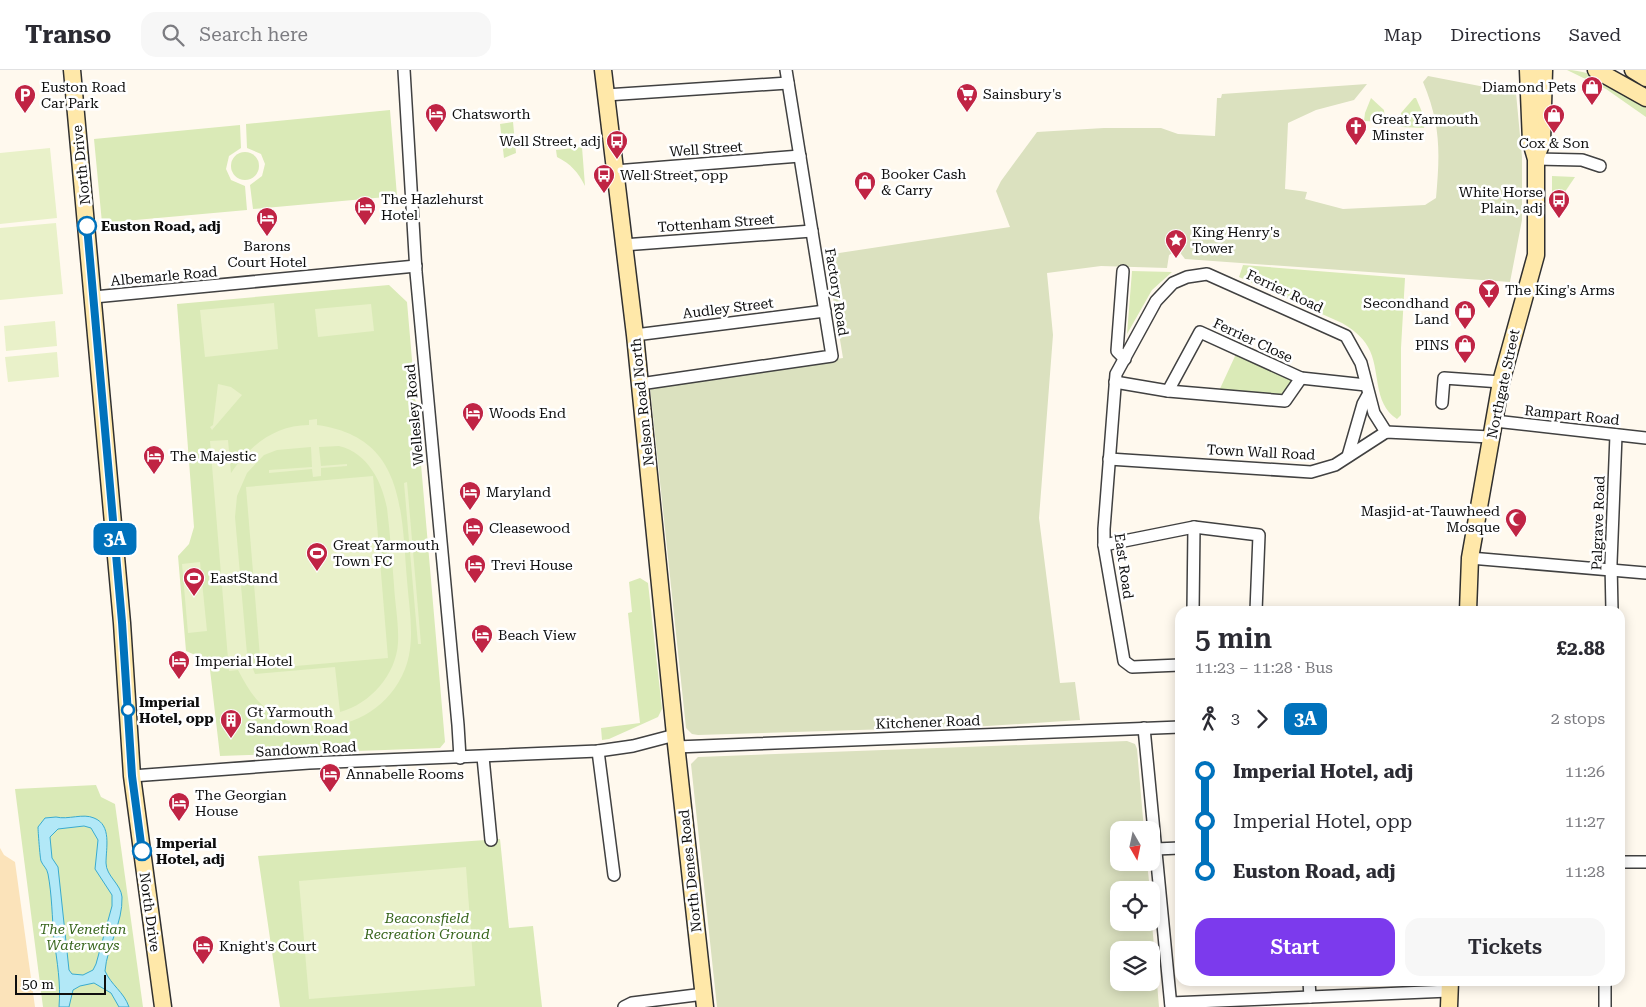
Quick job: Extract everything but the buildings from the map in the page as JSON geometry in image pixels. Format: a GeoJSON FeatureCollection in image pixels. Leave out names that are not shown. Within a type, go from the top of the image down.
{"type":"FeatureCollection","features":[{"type":"Feature","properties":{"kind":"street","name":"North Drive"},"geometry":{"type":"LineString","coordinates":[[72,70],[122,622],[132,776],[162,1007]]}},
{"type":"Feature","properties":{"kind":"street","name":"Wellesley Road"},"geometry":{"type":"LineString","coordinates":[[404,70],[416,266],[458,715],[460,758]]}},
{"type":"Feature","properties":{"kind":"street","name":"Nelson Road North"},"geometry":{"type":"LineString","coordinates":[[603,70],[635,335],[675,741]]}},
{"type":"Feature","properties":{"kind":"street","name":"Factory Road"},"geometry":{"type":"LineString","coordinates":[[640,384],[832,356],[786,70]]}},
{"type":"Feature","properties":{"kind":"street","name":"Northgate Street"},"geometry":{"type":"LineString","coordinates":[[1468,606],[1470,558],[1501,382],[1536,255],[1536,158],[1531,142],[1528,70]]}},
{"type":"Feature","properties":{"kind":"street"},"geometry":{"type":"LineString","coordinates":[[1596,70],[1646,98]]}},
{"type":"Feature","properties":{"kind":"street"},"geometry":{"type":"LineString","coordinates":[[1633,70],[1646,78]]}},
{"type":"Feature","properties":{"kind":"street","name":"Northgate Street"},"geometry":{"type":"LineString","coordinates":[[1536,158],[1542,142],[1546,73]]}},
{"type":"Feature","properties":{"kind":"street"},"geometry":{"type":"LineString","coordinates":[[606,95],[788,83]]}},
{"type":"Feature","properties":{"kind":"street","name":"Well Street"},"geometry":{"type":"LineString","coordinates":[[615,171],[800,156]]}},
{"type":"Feature","properties":{"kind":"street"},"geometry":{"type":"LineString","coordinates":[[1536,158],[1582,160],[1600,166]]}},
{"type":"Feature","properties":{"kind":"street","name":"Tottenham Street"},"geometry":{"type":"LineString","coordinates":[[623,245],[812,231]]}},
{"type":"Feature","properties":{"kind":"street","name":"Albemarle Road"},"geometry":{"type":"LineString","coordinates":[[94,297],[416,266]]}},
{"type":"Feature","properties":{"kind":"street"},"geometry":{"type":"LineString","coordinates":[[1123,271],[1117,351],[1124,359]]}},
{"type":"Feature","properties":{"kind":"street","name":"Ferrier Road"},"geometry":{"type":"LineString","coordinates":[[1156,301],[1173,283],[1186,277],[1207,274],[1346,336],[1361,363],[1374,413],[1386,432]]}},
{"type":"Feature","properties":{"kind":"street","name":"East Road"},"geometry":{"type":"LineString","coordinates":[[1156,301],[1124,359],[1114,382],[1104,545],[1124,661],[1132,667],[1175,665]]}},
{"type":"Feature","properties":{"kind":"street","name":"Audley Street"},"geometry":{"type":"LineString","coordinates":[[635,335],[825,311]]}},
{"type":"Feature","properties":{"kind":"street","name":"Ferrier Close"},"geometry":{"type":"LineString","coordinates":[[1168,391],[1200,332],[1301,378],[1367,390]]}},
{"type":"Feature","properties":{"kind":"street","name":"Ferrier Close"},"geometry":{"type":"LineString","coordinates":[[1114,382],[1168,391],[1285,401],[1301,378]]}},
{"type":"Feature","properties":{"kind":"street"},"geometry":{"type":"LineString","coordinates":[[1442,403],[1444,378],[1501,382]]}},
{"type":"Feature","properties":{"kind":"street"},"geometry":{"type":"LineString","coordinates":[[1348,456],[1367,390]]}},
{"type":"Feature","properties":{"kind":"street"},"geometry":{"type":"LineString","coordinates":[[1386,432],[1493,429]]}},
{"type":"Feature","properties":{"kind":"street","name":"Rampart Road"},"geometry":{"type":"LineString","coordinates":[[1493,429],[1646,438]]}},
{"type":"Feature","properties":{"kind":"street","name":"Town Wall Road"},"geometry":{"type":"LineString","coordinates":[[1109,459],[1311,472],[1335,465],[1386,432]]}},
{"type":"Feature","properties":{"kind":"street","name":"Palgrave Road"},"geometry":{"type":"LineString","coordinates":[[1612,606],[1611,569],[1616,435]]}},
{"type":"Feature","properties":{"kind":"street"},"geometry":{"type":"LineString","coordinates":[[1104,545],[1194,527],[1259,536],[1256,606]]}},
{"type":"Feature","properties":{"kind":"street"},"geometry":{"type":"LineString","coordinates":[[1193,606],[1194,527]]}},
{"type":"Feature","properties":{"kind":"street"},"geometry":{"type":"LineString","coordinates":[[1470,558],[1646,573]]}},
{"type":"Feature","properties":{"kind":"street","name":"Kitchener Road"},"geometry":{"type":"LineString","coordinates":[[675,741],[1175,727]]}},
{"type":"Feature","properties":{"kind":"street"},"geometry":{"type":"LineString","coordinates":[[1144,728],[1152,821]]}},
{"type":"Feature","properties":{"kind":"street","name":"Sandown Road"},"geometry":{"type":"LineString","coordinates":[[132,776],[309,763],[598,751],[675,741]]}},
{"type":"Feature","properties":{"kind":"street","name":"North Denes Road"},"geometry":{"type":"LineString","coordinates":[[675,741],[704,1001]]}},
{"type":"Feature","properties":{"kind":"street"},"geometry":{"type":"LineString","coordinates":[[598,751],[614,875]]}},
{"type":"Feature","properties":{"kind":"street"},"geometry":{"type":"LineString","coordinates":[[483,757],[491,840]]}},
{"type":"Feature","properties":{"kind":"street"},"geometry":{"type":"LineString","coordinates":[[1160,849],[1175,848]]}},
{"type":"Feature","properties":{"kind":"street"},"geometry":{"type":"LineString","coordinates":[[1625,862],[1646,862]]}},
{"type":"Feature","properties":{"kind":"street"},"geometry":{"type":"LineString","coordinates":[[1157,871],[1171,1005],[1310,997],[1449,993]]}},
{"type":"Feature","properties":{"kind":"street"},"geometry":{"type":"LineString","coordinates":[[1309,986],[1310,997]]}},
{"type":"Feature","properties":{"kind":"street"},"geometry":{"type":"LineString","coordinates":[[1605,986],[1605,1007]]}},
{"type":"Feature","properties":{"kind":"street"},"geometry":{"type":"LineString","coordinates":[[624,1007],[632,1003],[704,1001]]}},
{"type":"Feature","properties":{"kind":"green space"},"geometry":{"type":"Polygon","coordinates":[[[1567,70],[1588,73],[1598,77],[1646,103],[1646,117],[1606,89],[1567,70]]]}},
{"type":"Feature","properties":{"kind":"green space"},"geometry":{"type":"Polygon","coordinates":[[[1428,76],[1516,93],[1522,157],[1522,220],[1510,282],[1185,259],[1178,250],[1169,255],[1167,268],[1101,266],[1047,273],[1053,335],[1039,518],[1060,683],[1075,682],[1080,720],[987,726],[698,735],[692,734],[686,728],[650,387],[843,358],[826,255],[1010,227],[996,191],[1001,181],[1037,132],[1104,128],[1161,128],[1178,134],[1215,136],[1217,98],[1221,98],[1222,94],[1367,84],[1354,100],[1316,110],[1288,123],[1285,189],[1307,192],[1305,199],[1343,209],[1425,205],[1436,198],[1438,167],[1436,126],[1429,97],[1423,82],[1428,76]]]}},
{"type":"Feature","properties":{"kind":"green space"},"geometry":{"type":"Polygon","coordinates":[[[1371,98],[1384,110],[1385,122],[1364,121],[1371,98]]]}},
{"type":"Feature","properties":{"kind":"green space"},"geometry":{"type":"Polygon","coordinates":[[[1416,98],[1425,119],[1424,128],[1401,127],[1401,113],[1416,98]]]}},
{"type":"Feature","properties":{"kind":"green space"},"geometry":{"type":"Polygon","coordinates":[[[390,110],[397,196],[253,209],[250,185],[262,176],[265,164],[261,154],[247,148],[246,124],[390,110]]]}},
{"type":"Feature","properties":{"kind":"green space"},"geometry":{"type":"Polygon","coordinates":[[[513,122],[516,153],[504,158],[500,124],[513,122]]]}},
{"type":"Feature","properties":{"kind":"green space"},"geometry":{"type":"Polygon","coordinates":[[[240,125],[241,148],[229,156],[226,169],[231,180],[245,186],[247,210],[102,223],[94,139],[240,125]]]}},
{"type":"Feature","properties":{"kind":"green space"},"geometry":{"type":"Polygon","coordinates":[[[582,147],[585,186],[574,169],[557,157],[556,150],[582,147]]]}},
{"type":"Feature","properties":{"kind":"green space"},"geometry":{"type":"Polygon","coordinates":[[[50,148],[57,218],[0,224],[0,153],[50,148]]]}},
{"type":"Feature","properties":{"kind":"green space"},"geometry":{"type":"Polygon","coordinates":[[[245,152],[255,156],[259,166],[255,176],[245,180],[235,176],[231,166],[235,156],[245,152]]]}},
{"type":"Feature","properties":{"kind":"green space"},"geometry":{"type":"Polygon","coordinates":[[[1552,176],[1575,177],[1552,211],[1552,176]]]}},
{"type":"Feature","properties":{"kind":"green space"},"geometry":{"type":"Polygon","coordinates":[[[56,223],[63,294],[0,300],[0,228],[56,223]]]}},
{"type":"Feature","properties":{"kind":"green space"},"geometry":{"type":"Polygon","coordinates":[[[1243,265],[1405,278],[1401,348],[1401,415],[1397,419],[1384,404],[1380,395],[1372,356],[1366,343],[1360,336],[1342,323],[1239,277],[1243,265]]]}},
{"type":"Feature","properties":{"kind":"green space"},"geometry":{"type":"Polygon","coordinates":[[[1132,271],[1172,272],[1152,290],[1127,334],[1132,271]]]}},
{"type":"Feature","properties":{"kind":"green space"},"geometry":{"type":"Polygon","coordinates":[[[389,285],[407,302],[445,742],[440,748],[220,756],[209,661],[186,651],[178,556],[189,544],[194,527],[177,304],[389,285]]]}},
{"type":"Feature","properties":{"kind":"green space"},"geometry":{"type":"Polygon","coordinates":[[[274,303],[278,349],[205,357],[200,310],[274,303]]]}},
{"type":"Feature","properties":{"kind":"green space"},"geometry":{"type":"Polygon","coordinates":[[[371,304],[374,331],[318,337],[315,309],[371,304]]]}},
{"type":"Feature","properties":{"kind":"green space"},"geometry":{"type":"Polygon","coordinates":[[[55,321],[57,346],[6,351],[4,326],[55,321]]]}},
{"type":"Feature","properties":{"kind":"green space"},"geometry":{"type":"Polygon","coordinates":[[[57,352],[59,377],[8,382],[5,357],[57,352]]]}},
{"type":"Feature","properties":{"kind":"green space"},"geometry":{"type":"Polygon","coordinates":[[[1236,354],[1288,377],[1292,381],[1287,395],[1218,393],[1236,354]]]}},
{"type":"Feature","properties":{"kind":"green space"},"geometry":{"type":"Polygon","coordinates":[[[218,384],[231,387],[242,395],[212,430],[210,427],[213,425],[218,384]]]}},
{"type":"Feature","properties":{"kind":"green space"},"geometry":{"type":"Polygon","coordinates":[[[317,419],[317,425],[346,432],[367,444],[383,461],[393,481],[403,528],[411,625],[408,658],[405,669],[394,689],[379,705],[361,717],[340,724],[319,727],[298,724],[277,716],[259,702],[247,687],[238,670],[229,671],[210,441],[228,440],[231,473],[246,454],[264,439],[285,429],[309,425],[309,420],[317,419]],[[339,446],[319,447],[321,466],[347,464],[347,466],[321,468],[321,476],[313,477],[312,469],[269,473],[269,470],[312,467],[311,447],[277,450],[264,455],[247,473],[237,496],[235,517],[247,654],[255,674],[335,667],[340,712],[361,702],[380,686],[392,666],[398,643],[385,498],[377,479],[366,462],[349,450],[339,446]]]}},
{"type":"Feature","properties":{"kind":"green space","name":"Great Yarmouth Town FC"},"geometry":{"type":"Polygon","coordinates":[[[373,476],[388,658],[261,669],[246,487],[373,476]]]}},
{"type":"Feature","properties":{"kind":"green space"},"geometry":{"type":"Polygon","coordinates":[[[407,482],[421,644],[418,644],[404,483],[407,482]]]}},
{"type":"Feature","properties":{"kind":"green space","name":"EastStand"},"geometry":{"type":"Polygon","coordinates":[[[200,562],[207,631],[188,633],[182,564],[200,562]]]}},
{"type":"Feature","properties":{"kind":"green space"},"geometry":{"type":"Polygon","coordinates":[[[640,578],[648,583],[662,709],[658,717],[609,739],[602,740],[601,728],[640,723],[628,613],[632,612],[629,582],[640,578]]]}},
{"type":"Feature","properties":{"kind":"green space"},"geometry":{"type":"Polygon","coordinates":[[[1127,741],[1135,744],[1143,821],[1110,821],[1110,871],[1148,871],[1149,881],[1110,881],[1110,931],[1153,931],[1154,941],[1110,941],[1110,991],[1158,991],[1159,1007],[717,1007],[691,764],[698,757],[1127,741]]]}},
{"type":"Feature","properties":{"kind":"green space","name":"The Venetian Waterways"},"geometry":{"type":"Polygon","coordinates":[[[96,785],[101,797],[115,804],[143,1007],[43,1007],[15,789],[96,785]]]}},
{"type":"Feature","properties":{"kind":"green space","name":"Beaconsfield Recreation Ground"},"geometry":{"type":"Polygon","coordinates":[[[500,839],[509,928],[533,926],[542,1007],[280,1007],[258,856],[500,839]]]}},
{"type":"Feature","properties":{"kind":"green space"},"geometry":{"type":"Polygon","coordinates":[[[466,867],[475,986],[309,999],[299,881],[466,867]]]}},
{"type":"Feature","properties":{"kind":"sand"},"geometry":{"type":"Polygon","coordinates":[[[0,848],[4,855],[15,862],[35,1007],[0,1007],[0,848]]]}},
{"type":"Feature","properties":{"kind":"water"},"geometry":{"type":"Polygon","coordinates":[[[90,817],[100,821],[106,831],[107,868],[121,892],[122,907],[105,971],[129,1007],[119,1007],[111,993],[94,983],[80,986],[73,990],[69,1007],[59,1007],[59,981],[50,890],[47,872],[41,861],[38,827],[45,818],[90,817]],[[84,826],[58,829],[50,837],[52,858],[58,867],[69,970],[72,974],[83,975],[93,970],[112,906],[112,895],[95,869],[98,840],[91,828],[84,826]]]}},
{"type":"Feature","properties":{"kind":"bus line","name":"3A"},"geometry":{"type":"LineString","coordinates":[[87,226],[122,622],[132,776],[142,851]]}},
{"type":"Feature","properties":{"kind":"place","name":"Diamond Pets"},"geometry":{"type":"Point","coordinates":[1592,106]}},
{"type":"Feature","properties":{"kind":"place","name":"Sainsbury's"},"geometry":{"type":"Point","coordinates":[967,113]}},
{"type":"Feature","properties":{"kind":"place","name":"Euston Road Car Park"},"geometry":{"type":"Point","coordinates":[25,114]}},
{"type":"Feature","properties":{"kind":"place","name":"Chatsworth"},"geometry":{"type":"Point","coordinates":[436,133]}},
{"type":"Feature","properties":{"kind":"place","name":"Cox & Son"},"geometry":{"type":"Point","coordinates":[1554,134]}},
{"type":"Feature","properties":{"kind":"place","name":"Great Yarmouth Minster"},"geometry":{"type":"Point","coordinates":[1356,146]}},
{"type":"Feature","properties":{"kind":"place","name":"Well Street, adj"},"geometry":{"type":"Point","coordinates":[617,160]}},
{"type":"Feature","properties":{"kind":"place","name":"Well Street, opp"},"geometry":{"type":"Point","coordinates":[604,194]}},
{"type":"Feature","properties":{"kind":"place","name":"Booker Cash & Carry"},"geometry":{"type":"Point","coordinates":[865,201]}},
{"type":"Feature","properties":{"kind":"place","name":"White Horse Plain, adj"},"geometry":{"type":"Point","coordinates":[1559,219]}},
{"type":"Feature","properties":{"kind":"place","name":"Euston Road, adj"},"geometry":{"type":"Point","coordinates":[87,226]}},
{"type":"Feature","properties":{"kind":"place","name":"The Hazlehurst Hotel"},"geometry":{"type":"Point","coordinates":[365,226]}},
{"type":"Feature","properties":{"kind":"place","name":"Barons Court Hotel"},"geometry":{"type":"Point","coordinates":[267,237]}},
{"type":"Feature","properties":{"kind":"place","name":"King Henry's Tower"},"geometry":{"type":"Point","coordinates":[1176,259]}},
{"type":"Feature","properties":{"kind":"place","name":"The King's Arms"},"geometry":{"type":"Point","coordinates":[1489,309]}},
{"type":"Feature","properties":{"kind":"place","name":"Secondhand Land"},"geometry":{"type":"Point","coordinates":[1465,330]}},
{"type":"Feature","properties":{"kind":"place","name":"PINS"},"geometry":{"type":"Point","coordinates":[1465,364]}},
{"type":"Feature","properties":{"kind":"place","name":"Woods End"},"geometry":{"type":"Point","coordinates":[473,432]}},
{"type":"Feature","properties":{"kind":"place","name":"The Majestic"},"geometry":{"type":"Point","coordinates":[154,475]}},
{"type":"Feature","properties":{"kind":"place","name":"Maryland"},"geometry":{"type":"Point","coordinates":[470,511]}},
{"type":"Feature","properties":{"kind":"place","name":"Masjid-at-Tauwheed Mosque"},"geometry":{"type":"Point","coordinates":[1516,538]}},
{"type":"Feature","properties":{"kind":"place","name":"Cleasewood"},"geometry":{"type":"Point","coordinates":[473,547]}},
{"type":"Feature","properties":{"kind":"place","name":"Great Yarmouth Town FC"},"geometry":{"type":"Point","coordinates":[317,572]}},
{"type":"Feature","properties":{"kind":"place","name":"Trevi House"},"geometry":{"type":"Point","coordinates":[475,584]}},
{"type":"Feature","properties":{"kind":"place","name":"EastStand"},"geometry":{"type":"Point","coordinates":[194,597]}},
{"type":"Feature","properties":{"kind":"place","name":"Beach View"},"geometry":{"type":"Point","coordinates":[482,654]}},
{"type":"Feature","properties":{"kind":"place","name":"Imperial Hotel"},"geometry":{"type":"Point","coordinates":[179,680]}},
{"type":"Feature","properties":{"kind":"place","name":"Imperial Hotel, opp"},"geometry":{"type":"Point","coordinates":[128,710]}},
{"type":"Feature","properties":{"kind":"place","name":"Gt Yarmouth Sandown Road"},"geometry":{"type":"Point","coordinates":[231,739]}},
{"type":"Feature","properties":{"kind":"place","name":"Annabelle Rooms"},"geometry":{"type":"Point","coordinates":[330,793]}},
{"type":"Feature","properties":{"kind":"place","name":"The Georgian House"},"geometry":{"type":"Point","coordinates":[179,822]}},
{"type":"Feature","properties":{"kind":"place","name":"Imperial Hotel, adj"},"geometry":{"type":"Point","coordinates":[142,851]}},
{"type":"Feature","properties":{"kind":"place","name":"Knight's Court"},"geometry":{"type":"Point","coordinates":[203,965]}}]}
